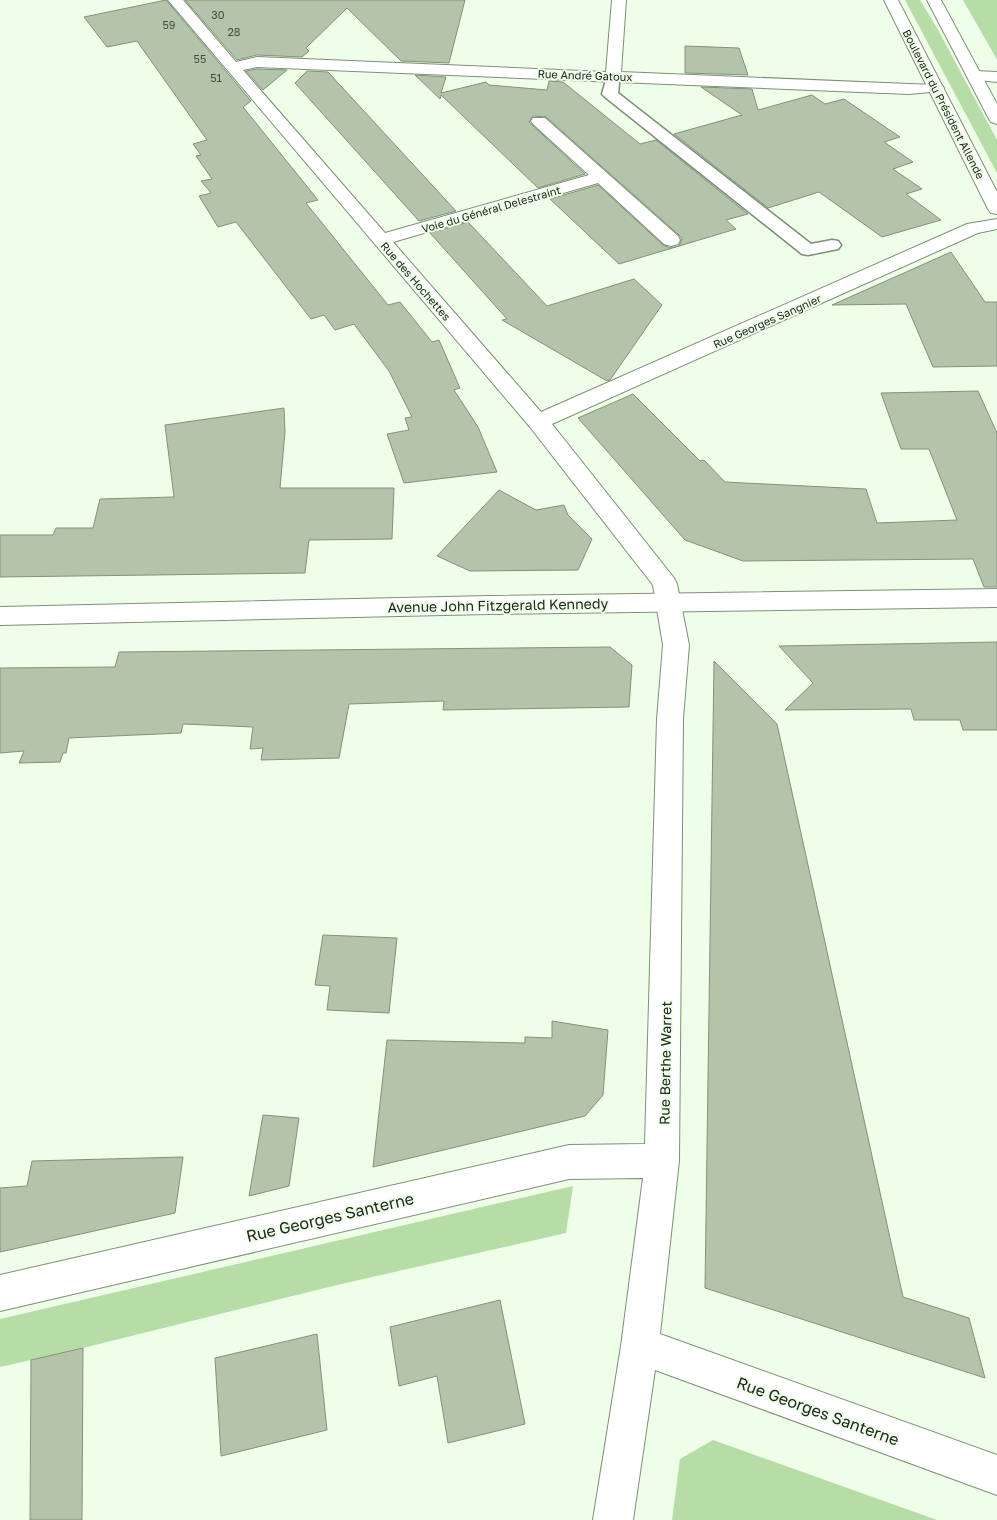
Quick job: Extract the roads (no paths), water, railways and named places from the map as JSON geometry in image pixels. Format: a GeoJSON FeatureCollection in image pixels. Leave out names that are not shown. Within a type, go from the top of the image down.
{"type":"FeatureCollection","features":[{"type":"Feature","properties":{"kind":"street","name":"Rue des Hochettes"},"geometry":{"type":"LineString","coordinates":[[175,0],[538,422],[652,565]]}},
{"type":"Feature","properties":{"kind":"street"},"geometry":{"type":"LineString","coordinates":[[613,76],[619,0]]}},
{"type":"Feature","properties":{"kind":"street","name":"Boulevard du Président Allende"},"geometry":{"type":"LineString","coordinates":[[891,0],[997,209]]}},
{"type":"Feature","properties":{"kind":"street"},"geometry":{"type":"LineString","coordinates":[[934,0],[997,119]]}},
{"type":"Feature","properties":{"kind":"street","name":"Rue André Gatoux"},"geometry":{"type":"LineString","coordinates":[[234,67],[257,62],[909,90],[936,88]]}},
{"type":"Feature","properties":{"kind":"street"},"geometry":{"type":"LineString","coordinates":[[975,76],[997,77]]}},
{"type":"Feature","properties":{"kind":"street"},"geometry":{"type":"LineString","coordinates":[[539,121],[671,240]]}},
{"type":"Feature","properties":{"kind":"street","name":"Voie du Général Delestraint"},"geometry":{"type":"LineString","coordinates":[[381,240],[601,177]]}},
{"type":"Feature","properties":{"kind":"street","name":"Rue Georges Sangnier"},"geometry":{"type":"LineString","coordinates":[[538,422],[973,228],[997,224]]}},
{"type":"Feature","properties":{"kind":"street","name":"Rue Berthe Warret"},"geometry":{"type":"LineString","coordinates":[[613,1520],[640,1346],[662,1161],[670,719],[676,645],[665,584],[652,565]]}},
{"type":"Feature","properties":{"kind":"street","name":"Avenue John Fitzgerald Kennedy"},"geometry":{"type":"LineString","coordinates":[[0,616],[218,610],[997,598]]}},
{"type":"Feature","properties":{"kind":"street","name":"Rue Georges Santerne"},"geometry":{"type":"LineString","coordinates":[[0,1294],[569,1162],[662,1161]]}},
{"type":"Feature","properties":{"kind":"street","name":"Rue Georges Santerne"},"geometry":{"type":"LineString","coordinates":[[640,1346],[997,1475]]}},
{"type":"Feature","properties":{"kind":"lane"},"geometry":{"type":"LineString","coordinates":[[613,76],[610,94],[808,250],[832,245]]}}]}
